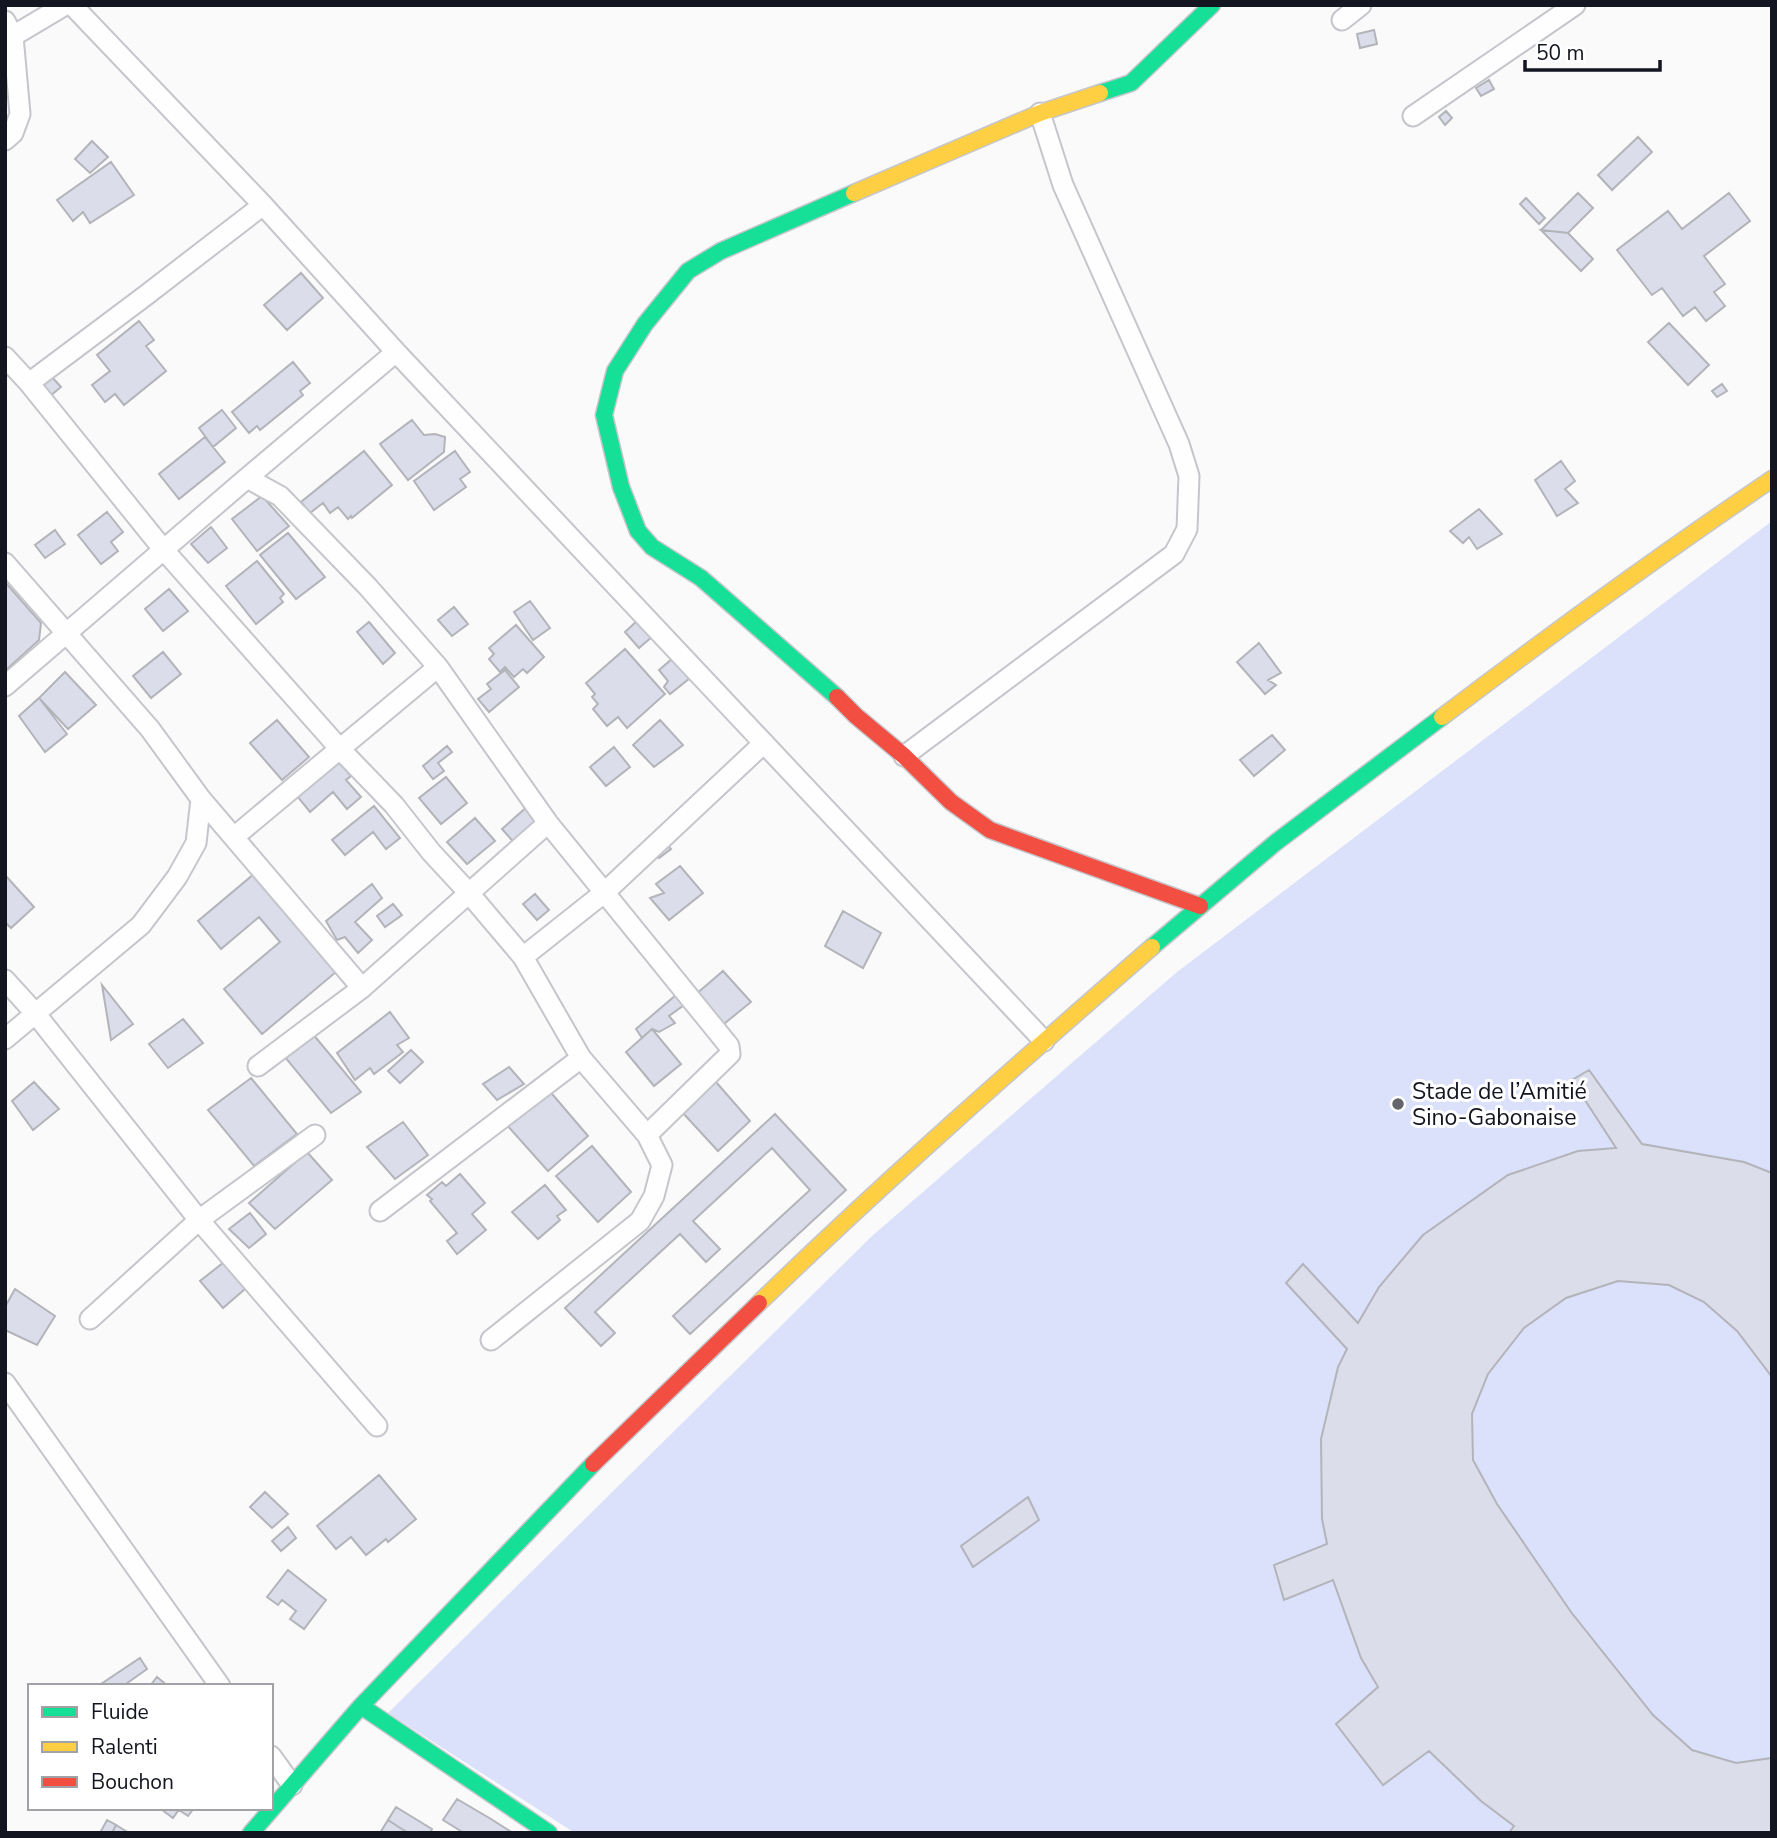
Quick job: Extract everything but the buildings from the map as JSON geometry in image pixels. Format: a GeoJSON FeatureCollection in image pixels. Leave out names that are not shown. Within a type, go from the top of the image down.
{"type":"FeatureCollection","features":[{"type":"Feature","properties":{"kind":"main road"},"geometry":{"type":"LineString","coordinates":[[1200,906],[990,830],[951,802],[826,686],[701,578],[652,547],[638,531],[628,507],[604,415],[615,371],[645,324],[688,271],[721,251],[1040,113],[1131,83],[1213,5]]}},
{"type":"Feature","properties":{"kind":"main road"},"geometry":{"type":"LineString","coordinates":[[273,1807],[361,1706],[606,1451],[803,1260],[1044,1041],[1275,843],[1525,654],[1772,479]]}},
{"type":"Feature","properties":{"kind":"main road"},"geometry":{"type":"LineString","coordinates":[[361,1706],[549,1833]]}},
{"type":"Feature","properties":{"kind":"main road"},"geometry":{"type":"LineString","coordinates":[[251,1833],[271,1810]]}},
{"type":"Feature","properties":{"kind":"street"},"geometry":{"type":"LineString","coordinates":[[5,140],[13,133],[20,114],[9,28],[65,5]]}},
{"type":"Feature","properties":{"kind":"street"},"geometry":{"type":"LineString","coordinates":[[72,5],[263,205],[396,352],[1044,1041]]}},
{"type":"Feature","properties":{"kind":"street"},"geometry":{"type":"LineString","coordinates":[[1342,20],[1361,5]]}},
{"type":"Feature","properties":{"kind":"street"},"geometry":{"type":"LineString","coordinates":[[1412,116],[1575,5]]}},
{"type":"Feature","properties":{"kind":"street"},"geometry":{"type":"LineString","coordinates":[[904,756],[1174,554],[1187,529],[1189,476],[1179,444],[1063,185],[1040,113]]}},
{"type":"Feature","properties":{"kind":"street"},"geometry":{"type":"LineString","coordinates":[[29,383],[263,205]]}},
{"type":"Feature","properties":{"kind":"street"},"geometry":{"type":"LineString","coordinates":[[5,686],[396,352]]}},
{"type":"Feature","properties":{"kind":"street"},"geometry":{"type":"LineString","coordinates":[[5,357],[163,549],[340,750],[394,805],[431,852],[523,957],[581,1058],[648,1135],[662,1165],[654,1196],[640,1221],[491,1340]]}},
{"type":"Feature","properties":{"kind":"street"},"geometry":{"type":"LineString","coordinates":[[247,478],[280,496],[368,587],[438,667],[548,823],[729,1046],[730,1054],[648,1135]]}},
{"type":"Feature","properties":{"kind":"street"},"geometry":{"type":"LineString","coordinates":[[5,563],[150,729],[201,799],[362,988]]}},
{"type":"Feature","properties":{"kind":"street"},"geometry":{"type":"LineString","coordinates":[[234,837],[438,667]]}},
{"type":"Feature","properties":{"kind":"street"},"geometry":{"type":"LineString","coordinates":[[523,957],[605,892],[764,743]]}},
{"type":"Feature","properties":{"kind":"street"},"geometry":{"type":"LineString","coordinates":[[5,1039],[141,925],[177,877],[196,843],[201,799]]}},
{"type":"Feature","properties":{"kind":"street"},"geometry":{"type":"LineString","coordinates":[[258,1066],[362,988],[548,823]]}},
{"type":"Feature","properties":{"kind":"street"},"geometry":{"type":"LineString","coordinates":[[5,980],[35,1013],[199,1220],[377,1426]]}},
{"type":"Feature","properties":{"kind":"street"},"geometry":{"type":"LineString","coordinates":[[380,1211],[581,1058]]}},
{"type":"Feature","properties":{"kind":"street"},"geometry":{"type":"LineString","coordinates":[[90,1319],[199,1220],[315,1135]]}},
{"type":"Feature","properties":{"kind":"street"},"geometry":{"type":"LineString","coordinates":[[5,1383],[219,1684]]}},
{"type":"Feature","properties":{"kind":"street"},"geometry":{"type":"LineString","coordinates":[[273,1759],[292,1785]]}},
{"type":"Feature","properties":{"kind":"shaded area","name":"Stade de l’Amitié Sino-Gabonaise"},"geometry":{"type":"Polygon","coordinates":[[[1772,521],[1772,1833],[575,1833],[388,1713],[872,1236],[1177,972],[1772,521]]]}},
{"type":"Feature","properties":{"kind":"traffic: fast"},"geometry":{"type":"LineString","coordinates":[[1100,93],[1131,83],[1212,5]]}},
{"type":"Feature","properties":{"kind":"traffic: fast"},"geometry":{"type":"LineString","coordinates":[[837,697],[701,578],[652,547],[638,531],[621,487],[604,415],[615,371],[645,324],[688,271],[721,251],[854,193]]}},
{"type":"Feature","properties":{"kind":"traffic: fast"},"geometry":{"type":"LineString","coordinates":[[1152,947],[1275,843],[1442,717]]}},
{"type":"Feature","properties":{"kind":"traffic: fast"},"geometry":{"type":"LineString","coordinates":[[273,1808],[361,1706],[593,1464]]}},
{"type":"Feature","properties":{"kind":"traffic: fast"},"geometry":{"type":"LineString","coordinates":[[361,1706],[549,1833]]}},
{"type":"Feature","properties":{"kind":"traffic: fast"},"geometry":{"type":"LineString","coordinates":[[251,1833],[271,1810]]}},
{"type":"Feature","properties":{"kind":"traffic: slow"},"geometry":{"type":"LineString","coordinates":[[854,193],[1040,113],[1100,93]]}},
{"type":"Feature","properties":{"kind":"traffic: slow"},"geometry":{"type":"LineString","coordinates":[[1442,717],[1606,596],[1772,479]]}},
{"type":"Feature","properties":{"kind":"traffic: slow"},"geometry":{"type":"LineString","coordinates":[[759,1303],[904,1167],[1152,947]]}},
{"type":"Feature","properties":{"kind":"traffic: jam"},"geometry":{"type":"LineString","coordinates":[[837,697],[951,802],[990,830],[1200,906]]}},
{"type":"Feature","properties":{"kind":"traffic: jam"},"geometry":{"type":"LineString","coordinates":[[593,1464],[759,1303]]}},
{"type":"Feature","properties":{"kind":"place","name":"Stade de l’Amitié Sino-Gabonaise"},"geometry":{"type":"Point","coordinates":[1398,1104]}}]}
